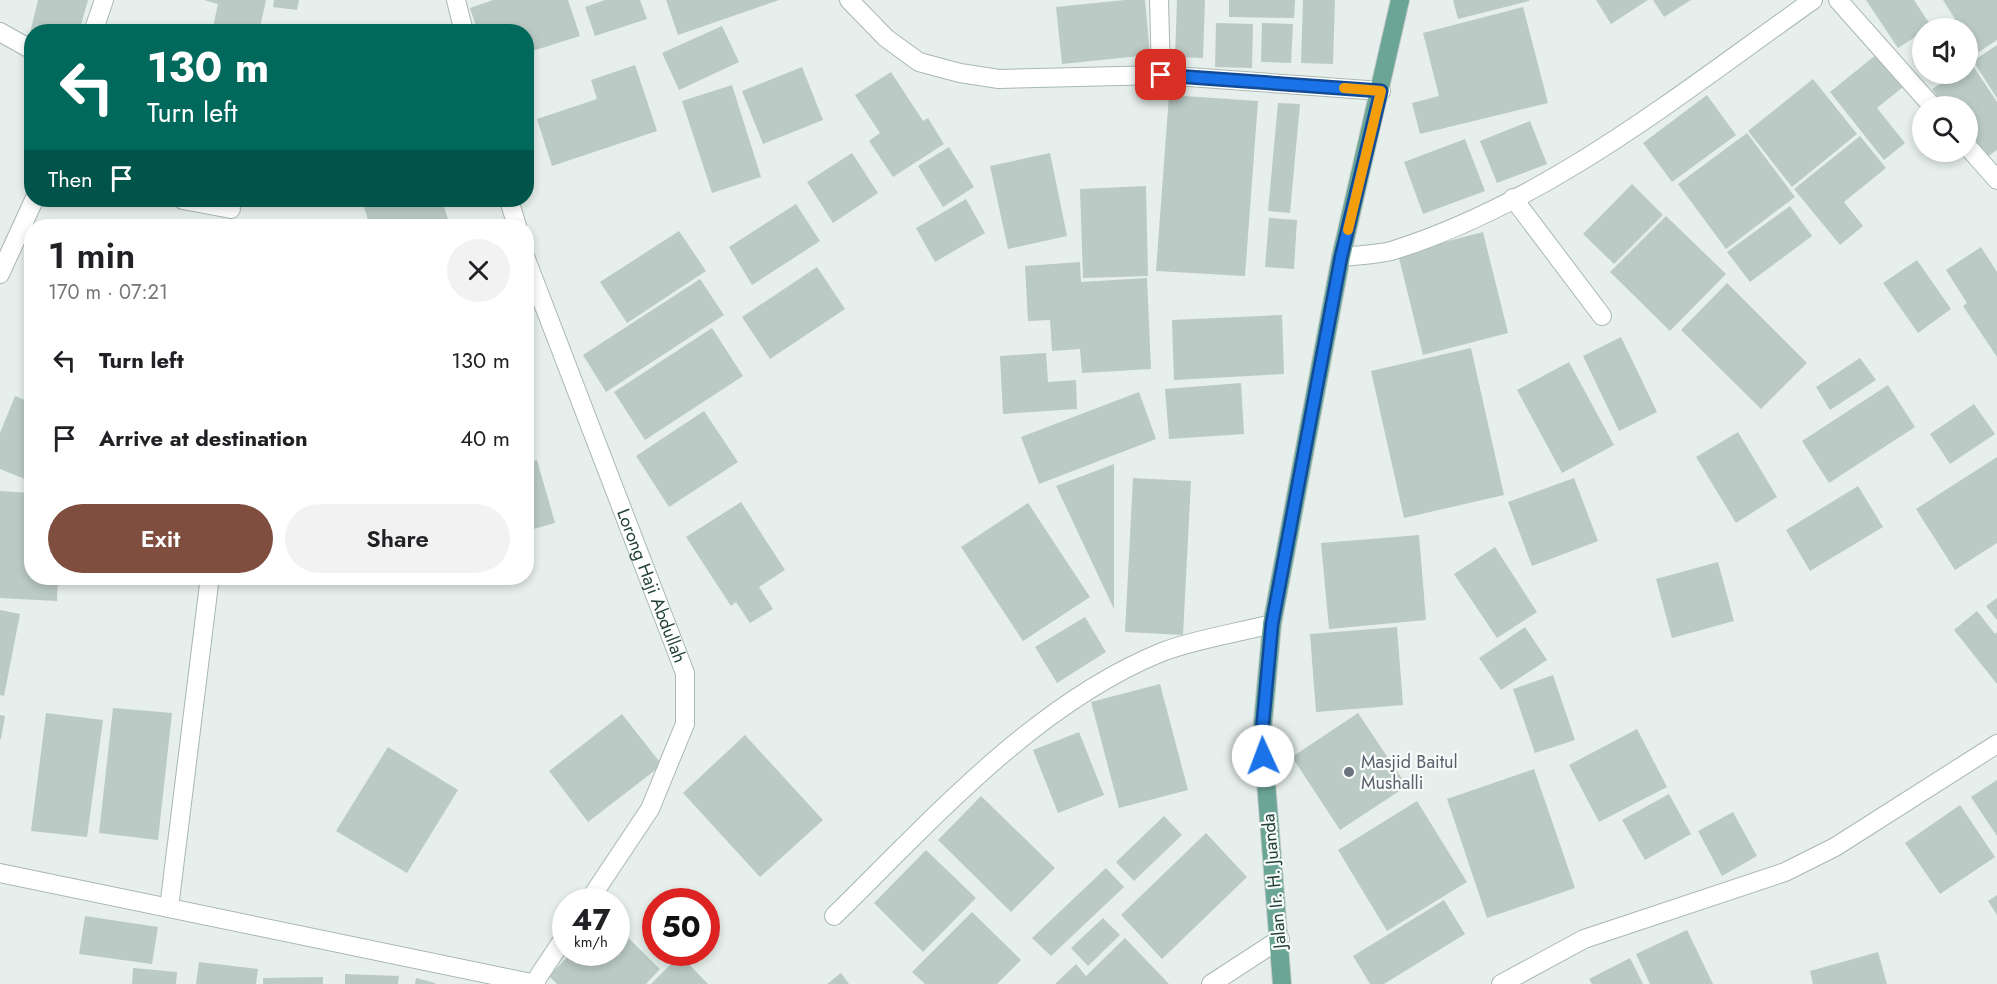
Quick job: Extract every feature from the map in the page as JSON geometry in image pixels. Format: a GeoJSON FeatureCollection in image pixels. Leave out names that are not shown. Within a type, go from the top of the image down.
{"type":"FeatureCollection","features":[{"type":"Feature","properties":{"kind":"main road","name":"Jalan Ir. H. Juanda"},"geometry":{"type":"LineString","coordinates":[[1282,984],[1262,732],[1272,624],[1341,257],[1381,91],[1400,0]]}},
{"type":"Feature","properties":{"kind":"street"},"geometry":{"type":"LineString","coordinates":[[96,24],[104,0]]}},
{"type":"Feature","properties":{"kind":"street"},"geometry":{"type":"LineString","coordinates":[[456,0],[462,24]]}},
{"type":"Feature","properties":{"kind":"street"},"geometry":{"type":"LineString","coordinates":[[849,0],[885,38],[919,62],[960,74],[999,79],[1161,75],[1381,91]]}},
{"type":"Feature","properties":{"kind":"street"},"geometry":{"type":"LineString","coordinates":[[1159,0],[1161,75]]}},
{"type":"Feature","properties":{"kind":"street"},"geometry":{"type":"LineString","coordinates":[[1341,257],[1388,251],[1442,232],[1514,198],[1606,145],[1813,0]]}},
{"type":"Feature","properties":{"kind":"street"},"geometry":{"type":"LineString","coordinates":[[1838,0],[1923,96]]}},
{"type":"Feature","properties":{"kind":"street"},"geometry":{"type":"LineString","coordinates":[[0,32],[24,46]]}},
{"type":"Feature","properties":{"kind":"street"},"geometry":{"type":"LineString","coordinates":[[1978,158],[1997,180]]}},
{"type":"Feature","properties":{"kind":"street"},"geometry":{"type":"LineString","coordinates":[[1514,198],[1602,316]]}},
{"type":"Feature","properties":{"kind":"street"},"geometry":{"type":"LineString","coordinates":[[220,207],[231,209]]}},
{"type":"Feature","properties":{"kind":"street"},"geometry":{"type":"LineString","coordinates":[[0,274],[24,222]]}},
{"type":"Feature","properties":{"kind":"street","name":"Lorong Haji Abdullah"},"geometry":{"type":"LineString","coordinates":[[534,280],[685,673],[685,724],[650,809],[597,888]]}},
{"type":"Feature","properties":{"kind":"street"},"geometry":{"type":"LineString","coordinates":[[169,908],[209,585]]}},
{"type":"Feature","properties":{"kind":"street"},"geometry":{"type":"LineString","coordinates":[[834,916],[981,771],[1080,695],[1163,652],[1272,624]]}},
{"type":"Feature","properties":{"kind":"street"},"geometry":{"type":"LineString","coordinates":[[1501,984],[1584,939],[1785,872],[1835,847],[1997,744]]}},
{"type":"Feature","properties":{"kind":"street"},"geometry":{"type":"LineString","coordinates":[[0,873],[535,983],[552,957]]}},
{"type":"Feature","properties":{"kind":"street"},"geometry":{"type":"LineString","coordinates":[[1211,984],[1280,939]]}},
{"type":"Feature","properties":{"kind":"building"},"geometry":{"type":"Polygon","coordinates":[[[38,0],[88,0],[81,24],[32,24],[38,0]]]}},
{"type":"Feature","properties":{"kind":"building"},"geometry":{"type":"Polygon","coordinates":[[[204,0],[266,0],[261,24],[214,24],[218,4],[204,0]]]}},
{"type":"Feature","properties":{"kind":"building"},"geometry":{"type":"Polygon","coordinates":[[[274,0],[299,0],[297,10],[273,7],[274,0]]]}},
{"type":"Feature","properties":{"kind":"building"},"geometry":{"type":"Polygon","coordinates":[[[493,0],[568,0],[580,36],[534,50],[534,24],[475,24],[470,8],[493,0]]]}},
{"type":"Feature","properties":{"kind":"building"},"geometry":{"type":"Polygon","coordinates":[[[605,0],[640,0],[647,19],[595,36],[585,7],[605,0]]]}},
{"type":"Feature","properties":{"kind":"building"},"geometry":{"type":"Polygon","coordinates":[[[666,0],[779,0],[678,35],[666,0]]]}},
{"type":"Feature","properties":{"kind":"building"},"geometry":{"type":"Polygon","coordinates":[[[1145,0],[1150,55],[1062,64],[1056,7],[1145,0]]]}},
{"type":"Feature","properties":{"kind":"building"},"geometry":{"type":"Polygon","coordinates":[[[1177,0],[1205,0],[1203,58],[1175,57],[1177,0]]]}},
{"type":"Feature","properties":{"kind":"building"},"geometry":{"type":"Polygon","coordinates":[[[1229,0],[1295,0],[1294,18],[1229,17],[1229,0]]]}},
{"type":"Feature","properties":{"kind":"building"},"geometry":{"type":"Polygon","coordinates":[[[1303,0],[1335,0],[1333,64],[1301,63],[1303,0]]]}},
{"type":"Feature","properties":{"kind":"building"},"geometry":{"type":"Polygon","coordinates":[[[1453,0],[1529,0],[1529,1],[1458,19],[1453,0]]]}},
{"type":"Feature","properties":{"kind":"building"},"geometry":{"type":"Polygon","coordinates":[[[1596,0],[1648,0],[1611,24],[1596,0]]]}},
{"type":"Feature","properties":{"kind":"building"},"geometry":{"type":"Polygon","coordinates":[[[1653,0],[1691,0],[1664,17],[1653,0]]]}},
{"type":"Feature","properties":{"kind":"building"},"geometry":{"type":"Polygon","coordinates":[[[1866,0],[1914,0],[1926,18],[1912,18],[1912,39],[1898,48],[1866,0]]]}},
{"type":"Feature","properties":{"kind":"building"},"geometry":{"type":"Polygon","coordinates":[[[1943,0],[1997,0],[1997,40],[1978,52],[1978,18],[1954,18],[1943,0]]]}},
{"type":"Feature","properties":{"kind":"building"},"geometry":{"type":"Polygon","coordinates":[[[1523,7],[1548,103],[1420,134],[1412,103],[1439,96],[1423,33],[1523,7]]]}},
{"type":"Feature","properties":{"kind":"building"},"geometry":{"type":"Polygon","coordinates":[[[1216,23],[1253,24],[1252,68],[1215,67],[1216,23]]]}},
{"type":"Feature","properties":{"kind":"building"},"geometry":{"type":"Polygon","coordinates":[[[1262,23],[1293,24],[1291,63],[1261,62],[1262,23]]]}},
{"type":"Feature","properties":{"kind":"building"},"geometry":{"type":"Polygon","coordinates":[[[722,26],[739,62],[679,90],[662,53],[722,26]]]}},
{"type":"Feature","properties":{"kind":"building"},"geometry":{"type":"Polygon","coordinates":[[[1997,45],[1997,98],[1978,69],[1978,58],[1997,45]]]}},
{"type":"Feature","properties":{"kind":"building"},"geometry":{"type":"Polygon","coordinates":[[[1877,54],[1903,87],[1877,108],[1905,143],[1884,160],[1830,92],[1877,54]]]}},
{"type":"Feature","properties":{"kind":"building"},"geometry":{"type":"Polygon","coordinates":[[[635,65],[657,131],[552,166],[537,119],[597,99],[591,80],[635,65]]]}},
{"type":"Feature","properties":{"kind":"building"},"geometry":{"type":"Polygon","coordinates":[[[802,67],[823,120],[763,144],[742,91],[802,67]]]}},
{"type":"Feature","properties":{"kind":"building"},"geometry":{"type":"Polygon","coordinates":[[[891,72],[923,121],[928,118],[944,144],[893,177],[869,141],[880,133],[855,95],[891,72]]]}},
{"type":"Feature","properties":{"kind":"building"},"geometry":{"type":"Polygon","coordinates":[[[1978,74],[1997,102],[1997,150],[1981,161],[1978,157],[1978,96],[1937,96],[1932,89],[1940,84],[1978,84],[1978,74]]]}},
{"type":"Feature","properties":{"kind":"building"},"geometry":{"type":"Polygon","coordinates":[[[1813,79],[1857,134],[1792,187],[1748,131],[1813,79]]]}},
{"type":"Feature","properties":{"kind":"building"},"geometry":{"type":"Polygon","coordinates":[[[732,85],[761,177],[712,193],[682,101],[732,85]]]}},
{"type":"Feature","properties":{"kind":"building"},"geometry":{"type":"Polygon","coordinates":[[[1169,95],[1258,101],[1245,276],[1156,271],[1169,95]]]}},
{"type":"Feature","properties":{"kind":"building"},"geometry":{"type":"Polygon","coordinates":[[[1707,95],[1736,135],[1672,182],[1643,143],[1707,95]]]}},
{"type":"Feature","properties":{"kind":"building"},"geometry":{"type":"Polygon","coordinates":[[[1278,103],[1300,104],[1290,213],[1268,211],[1278,103]]]}},
{"type":"Feature","properties":{"kind":"building"},"geometry":{"type":"Polygon","coordinates":[[[1530,121],[1547,164],[1497,183],[1480,141],[1530,121]]]}},
{"type":"Feature","properties":{"kind":"building"},"geometry":{"type":"Polygon","coordinates":[[[1747,133],[1795,197],[1726,249],[1678,184],[1747,133]]]}},
{"type":"Feature","properties":{"kind":"building"},"geometry":{"type":"Polygon","coordinates":[[[1860,136],[1886,168],[1844,202],[1863,226],[1840,245],[1794,189],[1860,136]]]}},
{"type":"Feature","properties":{"kind":"building"},"geometry":{"type":"Polygon","coordinates":[[[1465,139],[1485,191],[1423,214],[1404,162],[1465,139]]]}},
{"type":"Feature","properties":{"kind":"building"},"geometry":{"type":"Polygon","coordinates":[[[949,147],[974,187],[943,207],[918,166],[949,147]]]}},
{"type":"Feature","properties":{"kind":"building"},"geometry":{"type":"Polygon","coordinates":[[[852,153],[878,193],[833,223],[807,182],[852,153]]]}},
{"type":"Feature","properties":{"kind":"building"},"geometry":{"type":"Polygon","coordinates":[[[1050,153],[1067,236],[1008,249],[990,166],[1050,153]]]}},
{"type":"Feature","properties":{"kind":"building"},"geometry":{"type":"Polygon","coordinates":[[[1632,184],[1663,215],[1614,264],[1583,234],[1632,184]]]}},
{"type":"Feature","properties":{"kind":"building"},"geometry":{"type":"Polygon","coordinates":[[[1146,186],[1148,276],[1083,278],[1080,189],[1146,186]]]}},
{"type":"Feature","properties":{"kind":"building"},"geometry":{"type":"Polygon","coordinates":[[[966,199],[985,233],[935,262],[916,228],[966,199]]]}},
{"type":"Feature","properties":{"kind":"building"},"geometry":{"type":"Polygon","coordinates":[[[796,204],[820,241],[752,285],[729,247],[796,204]]]}},
{"type":"Feature","properties":{"kind":"building"},"geometry":{"type":"Polygon","coordinates":[[[1790,206],[1812,236],[1750,282],[1727,252],[1790,206]]]}},
{"type":"Feature","properties":{"kind":"building"},"geometry":{"type":"Polygon","coordinates":[[[364,207],[444,207],[448,219],[368,219],[364,207]]]}},
{"type":"Feature","properties":{"kind":"building"},"geometry":{"type":"Polygon","coordinates":[[[1666,216],[1726,274],[1670,331],[1610,272],[1666,216]]]}},
{"type":"Feature","properties":{"kind":"building"},"geometry":{"type":"Polygon","coordinates":[[[1269,218],[1297,220],[1294,269],[1265,267],[1269,218]]]}},
{"type":"Feature","properties":{"kind":"building"},"geometry":{"type":"Polygon","coordinates":[[[679,231],[706,271],[627,323],[600,282],[679,231]]]}},
{"type":"Feature","properties":{"kind":"building"},"geometry":{"type":"Polygon","coordinates":[[[1483,232],[1508,333],[1423,355],[1398,254],[1483,232]]]}},
{"type":"Feature","properties":{"kind":"building"},"geometry":{"type":"Polygon","coordinates":[[[1981,247],[1997,272],[1997,357],[1963,306],[1967,303],[1946,270],[1981,247]]]}},
{"type":"Feature","properties":{"kind":"building"},"geometry":{"type":"Polygon","coordinates":[[[1917,260],[1951,309],[1918,333],[1883,283],[1917,260]]]}},
{"type":"Feature","properties":{"kind":"building"},"geometry":{"type":"Polygon","coordinates":[[[1080,262],[1081,282],[1147,278],[1151,369],[1082,373],[1080,349],[1052,351],[1050,320],[1028,321],[1025,266],[1080,262]]]}},
{"type":"Feature","properties":{"kind":"building"},"geometry":{"type":"Polygon","coordinates":[[[817,267],[845,309],[770,359],[742,317],[817,267]]]}},
{"type":"Feature","properties":{"kind":"building"},"geometry":{"type":"Polygon","coordinates":[[[700,279],[724,315],[606,392],[583,355],[700,279]]]}},
{"type":"Feature","properties":{"kind":"building"},"geometry":{"type":"Polygon","coordinates":[[[1727,283],[1807,363],[1761,409],[1681,330],[1727,283]]]}},
{"type":"Feature","properties":{"kind":"building"},"geometry":{"type":"Polygon","coordinates":[[[1282,315],[1284,374],[1174,380],[1172,320],[1282,315]]]}},
{"type":"Feature","properties":{"kind":"building"},"geometry":{"type":"Polygon","coordinates":[[[712,328],[743,376],[645,440],[614,392],[712,328]]]}},
{"type":"Feature","properties":{"kind":"building"},"geometry":{"type":"Polygon","coordinates":[[[1621,337],[1657,412],[1619,431],[1583,356],[1621,337]]]}},
{"type":"Feature","properties":{"kind":"building"},"geometry":{"type":"Polygon","coordinates":[[[1471,348],[1504,495],[1404,518],[1371,371],[1471,348]]]}},
{"type":"Feature","properties":{"kind":"building"},"geometry":{"type":"Polygon","coordinates":[[[1046,353],[1048,382],[1076,380],[1077,409],[1003,414],[1000,356],[1046,353]]]}},
{"type":"Feature","properties":{"kind":"building"},"geometry":{"type":"Polygon","coordinates":[[[1860,358],[1876,380],[1830,410],[1816,387],[1860,358]]]}},
{"type":"Feature","properties":{"kind":"building"},"geometry":{"type":"Polygon","coordinates":[[[1569,362],[1614,445],[1562,473],[1517,390],[1569,362]]]}},
{"type":"Feature","properties":{"kind":"building"},"geometry":{"type":"Polygon","coordinates":[[[1241,383],[1244,434],[1169,439],[1165,389],[1241,383]]]}},
{"type":"Feature","properties":{"kind":"building"},"geometry":{"type":"Polygon","coordinates":[[[1888,385],[1915,427],[1829,483],[1802,441],[1888,385]]]}},
{"type":"Feature","properties":{"kind":"building"},"geometry":{"type":"Polygon","coordinates":[[[1139,392],[1156,439],[1039,484],[1021,437],[1139,392]]]}},
{"type":"Feature","properties":{"kind":"building"},"geometry":{"type":"Polygon","coordinates":[[[15,396],[24,400],[24,479],[0,469],[0,433],[15,396]]]}},
{"type":"Feature","properties":{"kind":"building"},"geometry":{"type":"Polygon","coordinates":[[[1974,404],[1995,434],[1950,464],[1930,434],[1974,404]]]}},
{"type":"Feature","properties":{"kind":"building"},"geometry":{"type":"Polygon","coordinates":[[[704,411],[738,462],[669,507],[636,456],[704,411]]]}},
{"type":"Feature","properties":{"kind":"building"},"geometry":{"type":"Polygon","coordinates":[[[1738,432],[1777,497],[1736,523],[1696,457],[1738,432]]]}},
{"type":"Feature","properties":{"kind":"building"},"geometry":{"type":"Polygon","coordinates":[[[1997,457],[1997,543],[1955,570],[1916,509],[1997,457]]]}},
{"type":"Feature","properties":{"kind":"building"},"geometry":{"type":"Polygon","coordinates":[[[537,460],[555,523],[534,529],[534,461],[537,460]]]}},
{"type":"Feature","properties":{"kind":"building"},"geometry":{"type":"Polygon","coordinates":[[[1114,464],[1114,609],[1056,486],[1114,464]]]}},
{"type":"Feature","properties":{"kind":"building"},"geometry":{"type":"Polygon","coordinates":[[[1133,478],[1191,481],[1183,635],[1125,632],[1133,478]]]}},
{"type":"Feature","properties":{"kind":"building"},"geometry":{"type":"Polygon","coordinates":[[[1574,478],[1598,541],[1532,566],[1508,502],[1574,478]]]}},
{"type":"Feature","properties":{"kind":"building"},"geometry":{"type":"Polygon","coordinates":[[[1858,486],[1883,527],[1810,571],[1786,530],[1858,486]]]}},
{"type":"Feature","properties":{"kind":"building"},"geometry":{"type":"Polygon","coordinates":[[[0,491],[24,492],[24,585],[58,585],[57,601],[0,598],[0,491]]]}},
{"type":"Feature","properties":{"kind":"building"},"geometry":{"type":"Polygon","coordinates":[[[741,502],[785,570],[759,587],[773,609],[750,623],[736,602],[731,606],[686,537],[741,502]]]}},
{"type":"Feature","properties":{"kind":"building"},"geometry":{"type":"Polygon","coordinates":[[[1028,503],[1090,597],[1023,641],[961,547],[1028,503]]]}},
{"type":"Feature","properties":{"kind":"building"},"geometry":{"type":"Polygon","coordinates":[[[1419,535],[1426,620],[1329,629],[1321,543],[1419,535]]]}},
{"type":"Feature","properties":{"kind":"building"},"geometry":{"type":"Polygon","coordinates":[[[1495,547],[1537,612],[1497,638],[1454,574],[1495,547]]]}},
{"type":"Feature","properties":{"kind":"building"},"geometry":{"type":"Polygon","coordinates":[[[1718,562],[1734,621],[1672,638],[1656,579],[1718,562]]]}},
{"type":"Feature","properties":{"kind":"building"},"geometry":{"type":"Polygon","coordinates":[[[1997,598],[1997,620],[1986,606],[1997,598]]]}},
{"type":"Feature","properties":{"kind":"building"},"geometry":{"type":"Polygon","coordinates":[[[0,610],[20,614],[4,696],[0,695],[0,610]]]}},
{"type":"Feature","properties":{"kind":"building"},"geometry":{"type":"Polygon","coordinates":[[[1977,611],[1995,634],[1997,632],[1997,684],[1954,630],[1977,611]]]}},
{"type":"Feature","properties":{"kind":"building"},"geometry":{"type":"Polygon","coordinates":[[[1085,617],[1106,652],[1057,683],[1035,647],[1085,617]]]}},
{"type":"Feature","properties":{"kind":"building"},"geometry":{"type":"Polygon","coordinates":[[[1397,627],[1403,705],[1316,712],[1310,634],[1397,627]]]}},
{"type":"Feature","properties":{"kind":"building"},"geometry":{"type":"Polygon","coordinates":[[[1525,627],[1547,660],[1501,690],[1479,658],[1525,627]]]}},
{"type":"Feature","properties":{"kind":"building"},"geometry":{"type":"Polygon","coordinates":[[[1553,675],[1575,740],[1535,753],[1513,689],[1553,675]]]}},
{"type":"Feature","properties":{"kind":"building"},"geometry":{"type":"Polygon","coordinates":[[[1160,684],[1188,790],[1119,808],[1091,702],[1160,684]]]}},
{"type":"Feature","properties":{"kind":"building"},"geometry":{"type":"Polygon","coordinates":[[[113,708],[172,713],[158,840],[99,833],[113,708]]]}},
{"type":"Feature","properties":{"kind":"building"},"geometry":{"type":"Polygon","coordinates":[[[46,713],[103,720],[87,837],[31,831],[46,713]]]}},
{"type":"Feature","properties":{"kind":"building","name":"Masjid Baitul Mushalli"},"geometry":{"type":"Polygon","coordinates":[[[1358,713],[1407,786],[1340,830],[1292,757],[1358,713]]]}},
{"type":"Feature","properties":{"kind":"building"},"geometry":{"type":"Polygon","coordinates":[[[622,714],[662,765],[588,822],[549,771],[622,714]]]}},
{"type":"Feature","properties":{"kind":"building"},"geometry":{"type":"Polygon","coordinates":[[[0,715],[5,716],[1,739],[0,739],[0,715]]]}},
{"type":"Feature","properties":{"kind":"building"},"geometry":{"type":"Polygon","coordinates":[[[1637,729],[1667,787],[1599,822],[1569,765],[1637,729]]]}},
{"type":"Feature","properties":{"kind":"building"},"geometry":{"type":"Polygon","coordinates":[[[1079,732],[1104,795],[1058,813],[1033,750],[1079,732]]]}},
{"type":"Feature","properties":{"kind":"building"},"geometry":{"type":"Polygon","coordinates":[[[745,735],[823,820],[760,877],[683,793],[745,735]]]}},
{"type":"Feature","properties":{"kind":"building"},"geometry":{"type":"Polygon","coordinates":[[[388,747],[458,790],[407,873],[336,831],[388,747]]]}},
{"type":"Feature","properties":{"kind":"building"},"geometry":{"type":"Polygon","coordinates":[[[1534,769],[1575,888],[1487,918],[1447,799],[1534,769]]]}},
{"type":"Feature","properties":{"kind":"building"},"geometry":{"type":"Polygon","coordinates":[[[1997,780],[1997,836],[1971,797],[1997,780]]]}},
{"type":"Feature","properties":{"kind":"building"},"geometry":{"type":"Polygon","coordinates":[[[1669,794],[1691,834],[1645,860],[1622,820],[1669,794]]]}},
{"type":"Feature","properties":{"kind":"building"},"geometry":{"type":"Polygon","coordinates":[[[981,796],[1055,868],[1011,912],[938,840],[981,796]]]}},
{"type":"Feature","properties":{"kind":"building"},"geometry":{"type":"Polygon","coordinates":[[[1417,801],[1467,882],[1387,931],[1338,850],[1417,801]]]}},
{"type":"Feature","properties":{"kind":"building"},"geometry":{"type":"Polygon","coordinates":[[[1960,805],[1995,857],[1940,894],[1905,843],[1960,805]]]}},
{"type":"Feature","properties":{"kind":"building"},"geometry":{"type":"Polygon","coordinates":[[[1733,812],[1757,856],[1722,876],[1698,831],[1733,812]]]}},
{"type":"Feature","properties":{"kind":"building"},"geometry":{"type":"Polygon","coordinates":[[[1164,816],[1182,835],[1134,881],[1116,862],[1164,816]]]}},
{"type":"Feature","properties":{"kind":"building"},"geometry":{"type":"Polygon","coordinates":[[[1206,833],[1247,877],[1162,959],[1121,915],[1206,833]]]}},
{"type":"Feature","properties":{"kind":"building"},"geometry":{"type":"Polygon","coordinates":[[[926,850],[976,898],[923,952],[874,903],[926,850]]]}},
{"type":"Feature","properties":{"kind":"building"},"geometry":{"type":"Polygon","coordinates":[[[1106,868],[1124,887],[1051,956],[1032,938],[1106,868]]]}},
{"type":"Feature","properties":{"kind":"building"},"geometry":{"type":"Polygon","coordinates":[[[1997,895],[1997,915],[1988,901],[1997,895]]]}},
{"type":"Feature","properties":{"kind":"building"},"geometry":{"type":"Polygon","coordinates":[[[1444,900],[1465,934],[1384,984],[1370,984],[1353,956],[1444,900]]]}},
{"type":"Feature","properties":{"kind":"building"},"geometry":{"type":"Polygon","coordinates":[[[972,912],[1021,960],[997,984],[925,984],[912,972],[972,912]]]}},
{"type":"Feature","properties":{"kind":"building"},"geometry":{"type":"Polygon","coordinates":[[[85,916],[158,927],[152,964],[79,954],[85,916]]]}},
{"type":"Feature","properties":{"kind":"building"},"geometry":{"type":"Polygon","coordinates":[[[1103,918],[1120,935],[1088,966],[1071,948],[1103,918]]]}},
{"type":"Feature","properties":{"kind":"building"},"geometry":{"type":"Polygon","coordinates":[[[1687,930],[1713,984],[1650,984],[1636,954],[1687,930]]]}},
{"type":"Feature","properties":{"kind":"building"},"geometry":{"type":"Polygon","coordinates":[[[1125,938],[1169,984],[1055,984],[1076,964],[1086,976],[1125,938]]]}},
{"type":"Feature","properties":{"kind":"building"},"geometry":{"type":"Polygon","coordinates":[[[630,940],[642,951],[642,966],[657,966],[660,969],[646,984],[557,984],[549,976],[559,966],[630,966],[630,940]]]}},
{"type":"Feature","properties":{"kind":"building"},"geometry":{"type":"Polygon","coordinates":[[[1878,952],[1887,984],[1813,984],[1810,971],[1878,952]]]}},
{"type":"Feature","properties":{"kind":"building"},"geometry":{"type":"Polygon","coordinates":[[[1630,958],[1643,984],[1592,984],[1589,979],[1630,958]]]}},
{"type":"Feature","properties":{"kind":"building"},"geometry":{"type":"Polygon","coordinates":[[[199,962],[258,969],[256,984],[196,984],[199,962]]]}},
{"type":"Feature","properties":{"kind":"building"},"geometry":{"type":"Polygon","coordinates":[[[669,966],[691,966],[708,984],[651,984],[669,966]]]}},
{"type":"Feature","properties":{"kind":"building"},"geometry":{"type":"Polygon","coordinates":[[[133,968],[177,972],[176,984],[132,984],[133,968]]]}},
{"type":"Feature","properties":{"kind":"building"},"geometry":{"type":"Polygon","coordinates":[[[841,973],[849,984],[827,984],[841,973]]]}},
{"type":"Feature","properties":{"kind":"building"},"geometry":{"type":"Polygon","coordinates":[[[345,974],[399,976],[398,984],[345,984],[345,974]]]}},
{"type":"Feature","properties":{"kind":"building"},"geometry":{"type":"Polygon","coordinates":[[[323,977],[323,984],[263,984],[263,978],[323,977]]]}},
{"type":"Feature","properties":{"kind":"building"},"geometry":{"type":"Polygon","coordinates":[[[416,978],[435,983],[435,984],[415,984],[416,978]]]}},
{"type":"Feature","properties":{"kind":"slow traffic"},"geometry":{"type":"LineString","coordinates":[[1344,88],[1381,91],[1348,230]]}},
{"type":"Feature","properties":{"kind":"place","name":"Masjid Baitul Mushalli"},"geometry":{"type":"Point","coordinates":[1349,772]}},
{"type":"Feature","properties":{"kind":"route"},"geometry":{"type":"LineString","coordinates":[[1161,75],[1381,91],[1341,257],[1272,624],[1262,732],[1263,756]]}}]}
